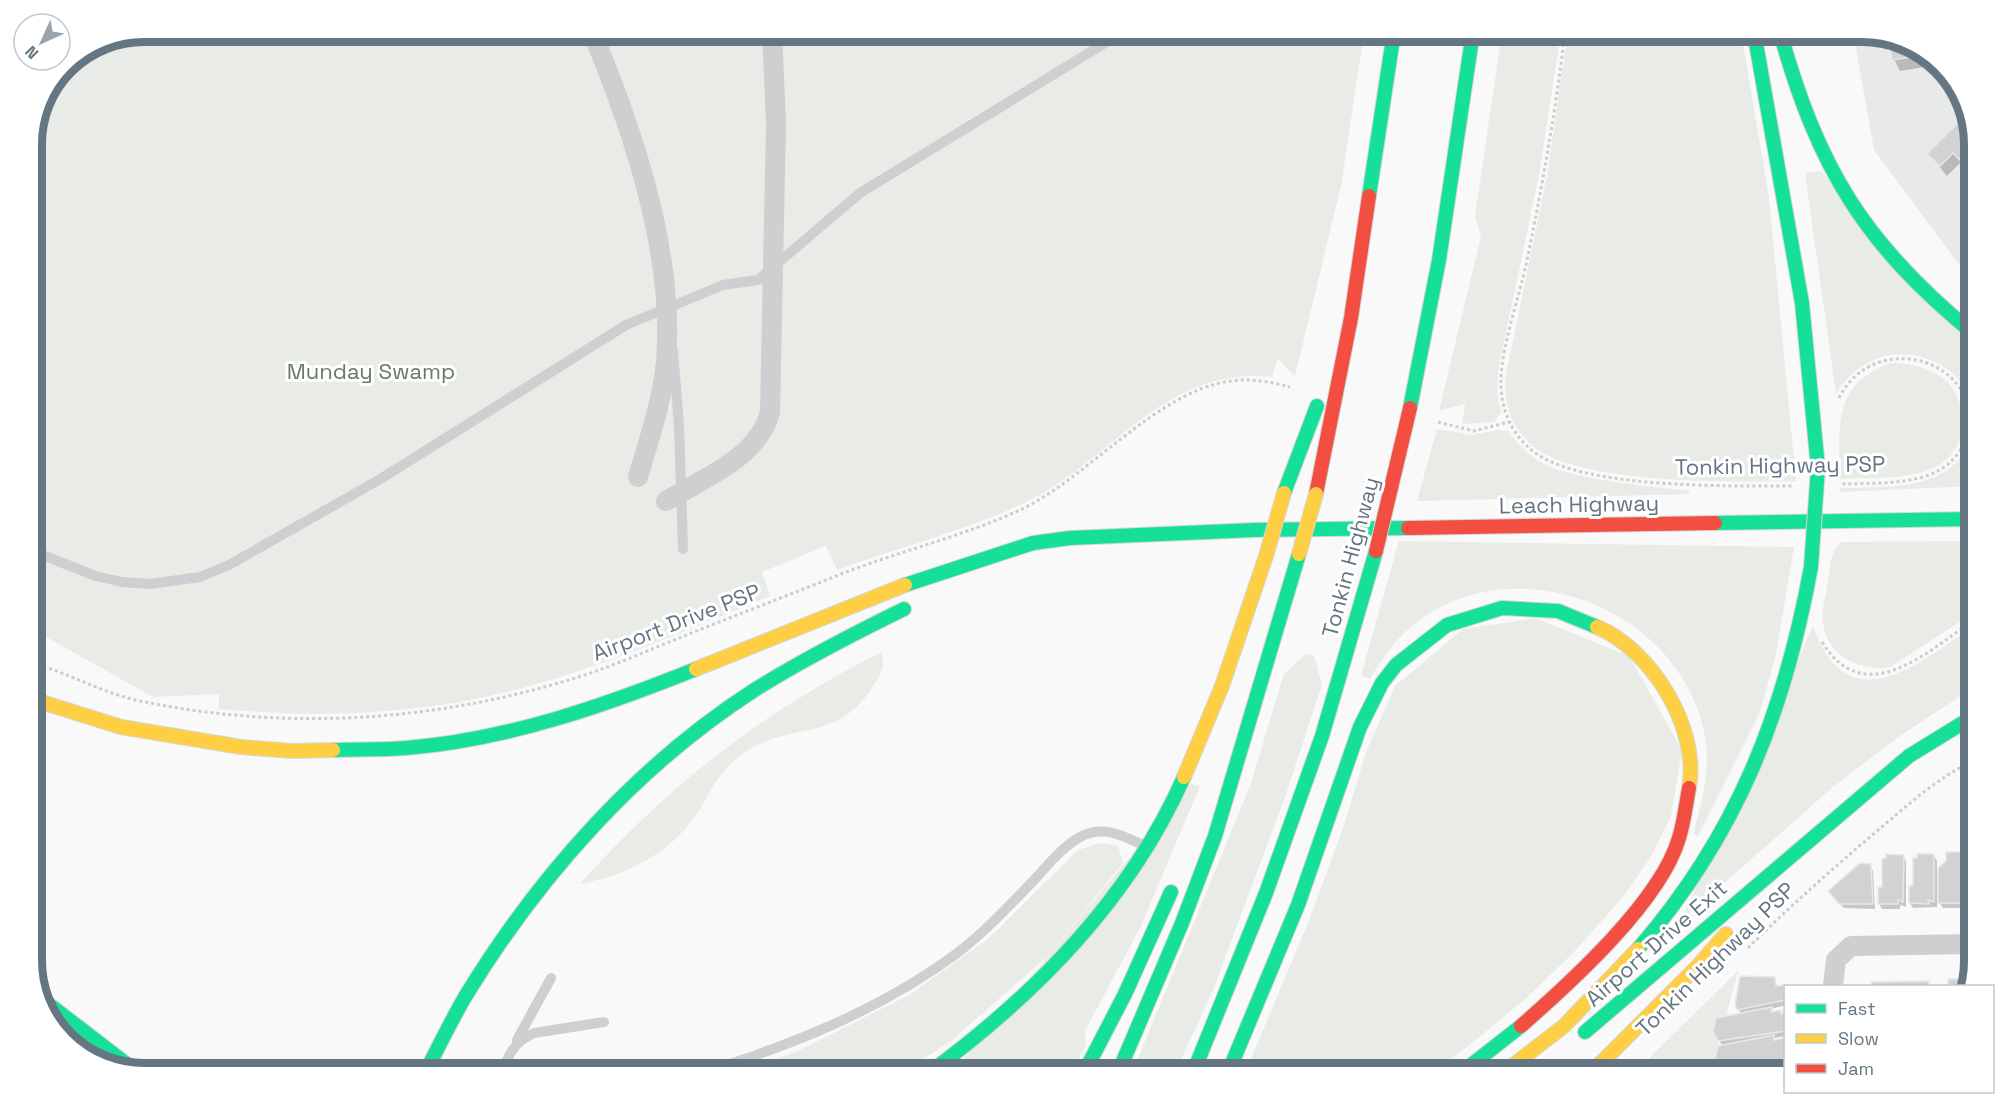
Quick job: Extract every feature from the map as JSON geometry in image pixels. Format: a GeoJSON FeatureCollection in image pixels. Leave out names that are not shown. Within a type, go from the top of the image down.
{"type":"FeatureCollection","features":[{"type":"Feature","properties":{"kind":"highway"},"geometry":{"type":"LineString","coordinates":[[1123,1063],[1182,923],[1215,836],[1283,615],[1316,494],[1351,318],[1392,42]]}},
{"type":"Feature","properties":{"kind":"highway","name":"Tonkin Highway"},"geometry":{"type":"LineString","coordinates":[[1197,1063],[1266,893],[1322,736],[1376,551],[1410,408],[1439,260],[1472,42]]}},
{"type":"Feature","properties":{"kind":"highway"},"geometry":{"type":"LineString","coordinates":[[1517,1063],[1563,1027],[1603,988],[1654,932],[1711,853],[1733,814],[1773,726],[1792,665],[1806,608],[1818,468],[1811,358],[1804,304],[1756,42]]}},
{"type":"Feature","properties":{"kind":"highway"},"geometry":{"type":"LineString","coordinates":[[1783,42],[1811,129],[1831,168],[1862,217],[1917,284],[1964,325]]}},
{"type":"Feature","properties":{"kind":"highway"},"geometry":{"type":"LineString","coordinates":[[943,1063],[1021,1004],[1061,963],[1099,919],[1148,847],[1184,778],[1207,726],[1266,556],[1284,493],[1351,318]]}},
{"type":"Feature","properties":{"kind":"highway"},"geometry":{"type":"LineString","coordinates":[[1895,520],[1964,508]]}},
{"type":"Feature","properties":{"kind":"highway","name":"Leach Highway"},"geometry":{"type":"LineString","coordinates":[[1183,534],[1393,527],[1964,519]]}},
{"type":"Feature","properties":{"kind":"highway"},"geometry":{"type":"LineString","coordinates":[[1080,552],[1183,534]]}},
{"type":"Feature","properties":{"kind":"highway"},"geometry":{"type":"LineString","coordinates":[[42,702],[121,727],[241,747],[293,751],[407,748],[482,736],[609,704],[887,592],[1033,543],[1070,538],[1183,534]]}},
{"type":"Feature","properties":{"kind":"highway"},"geometry":{"type":"LineString","coordinates":[[431,1063],[464,1000],[519,915],[559,865],[628,792],[677,747],[781,673],[840,638],[916,603]]}},
{"type":"Feature","properties":{"kind":"highway"},"geometry":{"type":"LineString","coordinates":[[1233,1063],[1299,902],[1368,711],[1386,678],[1422,641],[1467,617],[1487,611],[1526,607],[1567,613],[1610,630],[1632,646],[1663,681],[1677,704],[1690,747],[1689,804],[1680,837],[1668,862],[1633,911],[1556,995],[1521,1027],[1475,1063]]}},
{"type":"Feature","properties":{"kind":"highway"},"geometry":{"type":"LineString","coordinates":[[1221,768],[1283,615]]}},
{"type":"Feature","properties":{"kind":"highway"},"geometry":{"type":"LineString","coordinates":[[1602,1063],[1696,968],[1808,840],[1909,756],[1964,722]]}},
{"type":"Feature","properties":{"kind":"highway","name":"Airport Drive Exit"},"geometry":{"type":"LineString","coordinates":[[1574,1041],[1808,840]]}},
{"type":"Feature","properties":{"kind":"highway"},"geometry":{"type":"LineString","coordinates":[[1090,1063],[1125,994],[1176,878]]}},
{"type":"Feature","properties":{"kind":"highway"},"geometry":{"type":"LineString","coordinates":[[54,1009],[122,1061]]}},
{"type":"Feature","properties":{"kind":"highway"},"geometry":{"type":"LineString","coordinates":[[101,1045],[128,1061]]}},
{"type":"Feature","properties":{"kind":"street"},"geometry":{"type":"LineString","coordinates":[[596,42],[625,120],[644,185],[658,246],[667,308],[666,362],[659,407],[638,477]]}},
{"type":"Feature","properties":{"kind":"street"},"geometry":{"type":"LineString","coordinates":[[674,496],[747,452],[759,440],[770,412],[776,124],[772,42]]}},
{"type":"Feature","properties":{"kind":"street"},"geometry":{"type":"LineString","coordinates":[[1833,985],[1833,971],[1842,952],[1862,944],[1964,945]]}},
{"type":"Feature","properties":{"kind":"lane"},"geometry":{"type":"LineString","coordinates":[[42,555],[96,576],[122,582],[150,584],[200,577],[230,565],[382,478],[626,325],[723,285],[751,283],[773,270],[860,193],[1107,42]]}},
{"type":"Feature","properties":{"kind":"lane"},"geometry":{"type":"LineString","coordinates":[[667,308],[676,367],[674,496],[683,549]]}},
{"type":"Feature","properties":{"kind":"lane"},"geometry":{"type":"LineString","coordinates":[[735,1063],[770,1052],[887,999],[956,954],[996,919],[1063,850],[1083,835],[1108,831],[1148,847]]}},
{"type":"Feature","properties":{"kind":"lane"},"geometry":{"type":"LineString","coordinates":[[507,1063],[514,1046],[551,978]]}},
{"type":"Feature","properties":{"kind":"lane"},"geometry":{"type":"LineString","coordinates":[[514,1046],[534,1033],[604,1022]]}},
{"type":"Feature","properties":{"kind":"path","name":"Tonkin Highway PSP"},"geometry":{"type":"LineString","coordinates":[[1563,42],[1534,225],[1502,368],[1502,400],[1509,422],[1520,439],[1536,453],[1556,463],[1588,472],[1630,480],[1707,486],[1794,486]]}},
{"type":"Feature","properties":{"kind":"path","name":"Tonkin Highway PSP"},"geometry":{"type":"LineString","coordinates":[[1836,409],[1844,389],[1858,374],[1878,361],[1902,357],[1931,364],[1949,376],[1962,392],[1964,399]]}},
{"type":"Feature","properties":{"kind":"path","name":"Airport Drive PSP"},"geometry":{"type":"LineString","coordinates":[[42,667],[135,700],[252,717],[348,719],[424,712],[496,699],[596,671],[838,575],[1004,517],[1040,499],[1165,408],[1201,389],[1232,381],[1255,380],[1290,387]]}},
{"type":"Feature","properties":{"kind":"path"},"geometry":{"type":"LineString","coordinates":[[1438,422],[1474,431],[1509,422]]}},
{"type":"Feature","properties":{"kind":"path","name":"Tonkin Highway PSP"},"geometry":{"type":"LineString","coordinates":[[1839,484],[1906,479],[1936,472],[1953,460],[1964,441]]}},
{"type":"Feature","properties":{"kind":"path"},"geometry":{"type":"LineString","coordinates":[[1818,632],[1828,652],[1845,667],[1878,676],[1896,671],[1915,661],[1964,627]]}},
{"type":"Feature","properties":{"kind":"path","name":"Tonkin Highway PSP"},"geometry":{"type":"LineString","coordinates":[[1745,951],[1843,858],[1896,814],[1949,774],[1964,766]]}},
{"type":"Feature","properties":{"kind":"shaded area"},"geometry":{"type":"Polygon","coordinates":[[[1855,42],[1888,45],[1924,63],[1943,82],[1959,111],[1964,137],[1964,271],[1874,150],[1855,42]]]}},
{"type":"Feature","properties":{"kind":"green space","name":"Munday Swamp"},"geometry":{"type":"Polygon","coordinates":[[[144,42],[1363,42],[1341,186],[1295,376],[1278,359],[1272,377],[1234,377],[1200,386],[1169,401],[1057,484],[1026,502],[957,530],[837,570],[826,546],[762,572],[770,596],[599,664],[540,683],[461,702],[340,713],[300,714],[219,709],[219,694],[153,697],[42,635],[42,137],[45,118],[63,82],[77,67],[93,56],[111,47],[144,42]]]}},
{"type":"Feature","properties":{"kind":"green space"},"geometry":{"type":"Polygon","coordinates":[[[1501,42],[1559,42],[1539,175],[1498,371],[1497,392],[1501,413],[1494,422],[1462,424],[1465,404],[1439,411],[1481,236],[1475,216],[1501,42]]]}},
{"type":"Feature","properties":{"kind":"green space"},"geometry":{"type":"Polygon","coordinates":[[[1567,42],[1743,42],[1769,198],[1796,481],[1699,481],[1622,475],[1556,459],[1526,440],[1514,424],[1510,414],[1505,384],[1547,176],[1567,42]]]}},
{"type":"Feature","properties":{"kind":"green space"},"geometry":{"type":"Polygon","coordinates":[[[1821,171],[1964,335],[1964,388],[1952,374],[1932,360],[1907,355],[1882,357],[1857,370],[1836,394],[1805,173],[1821,171]]]}},
{"type":"Feature","properties":{"kind":"green space"},"geometry":{"type":"Polygon","coordinates":[[[1891,363],[1923,368],[1938,375],[1950,385],[1961,406],[1963,417],[1960,439],[1948,458],[1939,465],[1916,474],[1840,479],[1840,425],[1849,395],[1858,383],[1872,372],[1891,363]]]}},
{"type":"Feature","properties":{"kind":"green space"},"geometry":{"type":"Polygon","coordinates":[[[1437,429],[1472,435],[1498,430],[1507,431],[1535,458],[1561,471],[1616,482],[1689,491],[1689,494],[1417,501],[1437,429]]]}},
{"type":"Feature","properties":{"kind":"green space"},"geometry":{"type":"Polygon","coordinates":[[[1964,452],[1964,486],[1840,492],[1840,488],[1904,485],[1928,480],[1944,472],[1964,452]]]}},
{"type":"Feature","properties":{"kind":"green space"},"geometry":{"type":"Polygon","coordinates":[[[1399,541],[1794,547],[1776,654],[1760,712],[1698,836],[1693,834],[1705,785],[1707,748],[1690,691],[1664,653],[1629,623],[1588,602],[1543,590],[1498,590],[1453,601],[1412,626],[1389,651],[1370,679],[1361,675],[1399,541]]]}},
{"type":"Feature","properties":{"kind":"green space"},"geometry":{"type":"Polygon","coordinates":[[[1964,541],[1964,619],[1890,667],[1867,667],[1847,659],[1831,644],[1823,623],[1831,560],[1841,542],[1964,541]]]}},
{"type":"Feature","properties":{"kind":"green space"},"geometry":{"type":"Polygon","coordinates":[[[1535,618],[1629,656],[1682,750],[1671,816],[1650,858],[1623,897],[1572,954],[1524,1000],[1444,1063],[1249,1063],[1308,923],[1343,828],[1367,750],[1395,686],[1463,629],[1535,618]]]}},
{"type":"Feature","properties":{"kind":"green space"},"geometry":{"type":"Polygon","coordinates":[[[1813,626],[1828,656],[1845,673],[1865,679],[1886,677],[1908,668],[1931,656],[1964,633],[1964,694],[1897,738],[1833,787],[1680,922],[1813,626]]]}},
{"type":"Feature","properties":{"kind":"green space"},"geometry":{"type":"Polygon","coordinates":[[[882,652],[882,670],[859,705],[827,725],[774,738],[755,746],[737,758],[725,770],[689,824],[663,849],[633,867],[580,884],[648,814],[720,753],[797,699],[882,652]]]}},
{"type":"Feature","properties":{"kind":"green space"},"geometry":{"type":"Polygon","coordinates":[[[1306,654],[1314,656],[1322,685],[1285,797],[1213,990],[1180,1063],[1136,1063],[1250,786],[1284,674],[1306,654]]]}},
{"type":"Feature","properties":{"kind":"green space"},"geometry":{"type":"Polygon","coordinates":[[[1190,784],[1200,786],[1141,926],[1085,1031],[1086,1045],[1076,1063],[960,1063],[1190,784]]]}},
{"type":"Feature","properties":{"kind":"green space"},"geometry":{"type":"Polygon","coordinates":[[[1101,843],[1118,846],[1123,863],[1048,956],[952,1040],[918,1063],[766,1063],[800,1050],[909,995],[988,939],[1078,850],[1101,843]]]}},
{"type":"Feature","properties":{"kind":"green space"},"geometry":{"type":"Polygon","coordinates":[[[1738,971],[1713,1063],[1644,1063],[1738,971]]]}},
{"type":"Feature","properties":{"kind":"building"},"geometry":{"type":"Polygon","coordinates":[[[1890,46],[1914,57],[1892,60],[1890,46]]]}},
{"type":"Feature","properties":{"kind":"building"},"geometry":{"type":"Polygon","coordinates":[[[1961,120],[1964,164],[1953,153],[1940,166],[1927,154],[1961,120]]]}},
{"type":"Feature","properties":{"kind":"building"},"geometry":{"type":"Polygon","coordinates":[[[1946,852],[1964,852],[1963,903],[1938,903],[1938,868],[1946,861],[1946,852]]]}},
{"type":"Feature","properties":{"kind":"building"},"geometry":{"type":"Polygon","coordinates":[[[1886,854],[1904,855],[1903,902],[1898,900],[1898,904],[1878,904],[1878,887],[1882,887],[1882,859],[1886,858],[1886,854]]]}},
{"type":"Feature","properties":{"kind":"building"},"geometry":{"type":"Polygon","coordinates":[[[1917,854],[1934,854],[1934,902],[1928,900],[1929,904],[1909,903],[1909,886],[1913,886],[1913,858],[1917,858],[1917,854]]]}},
{"type":"Feature","properties":{"kind":"building"},"geometry":{"type":"Polygon","coordinates":[[[1860,863],[1871,864],[1873,904],[1839,904],[1828,891],[1860,863]]]}},
{"type":"Feature","properties":{"kind":"building"},"geometry":{"type":"Polygon","coordinates":[[[1740,976],[1775,977],[1776,986],[1783,985],[1784,1000],[1737,1010],[1735,1004],[1740,976]]]}},
{"type":"Feature","properties":{"kind":"building"},"geometry":{"type":"Polygon","coordinates":[[[1948,979],[1962,979],[1961,985],[1948,985],[1948,979]]]}},
{"type":"Feature","properties":{"kind":"building"},"geometry":{"type":"Polygon","coordinates":[[[1929,981],[1929,985],[1872,985],[1871,982],[1929,981]]]}},
{"type":"Feature","properties":{"kind":"building"},"geometry":{"type":"Polygon","coordinates":[[[1772,1007],[1771,1012],[1781,1010],[1781,1014],[1784,1013],[1784,1031],[1718,1041],[1713,1031],[1716,1018],[1772,1007]]]}},
{"type":"Feature","properties":{"kind":"building"},"geometry":{"type":"Polygon","coordinates":[[[1774,1035],[1774,1040],[1784,1039],[1784,1059],[1759,1063],[1716,1063],[1718,1046],[1774,1035]]]}},
{"type":"Feature","properties":{"kind":"traffic: fast"},"geometry":{"type":"LineString","coordinates":[[1369,196],[1392,42]]}},
{"type":"Feature","properties":{"kind":"traffic: fast"},"geometry":{"type":"LineString","coordinates":[[1410,408],[1439,260],[1472,42]]}},
{"type":"Feature","properties":{"kind":"traffic: fast"},"geometry":{"type":"LineString","coordinates":[[1756,42],[1802,303],[1818,468]]}},
{"type":"Feature","properties":{"kind":"traffic: fast"},"geometry":{"type":"LineString","coordinates":[[1783,42],[1811,124],[1829,164],[1850,200],[1874,235],[1903,268],[1964,325]]}},
{"type":"Feature","properties":{"kind":"traffic: fast"},"geometry":{"type":"LineString","coordinates":[[1284,493],[1317,406]]}},
{"type":"Feature","properties":{"kind":"traffic: fast"},"geometry":{"type":"LineString","coordinates":[[1811,567],[1818,468]]}},
{"type":"Feature","properties":{"kind":"traffic: fast"},"geometry":{"type":"LineString","coordinates":[[1715,523],[1964,519]]}},
{"type":"Feature","properties":{"kind":"traffic: fast"},"geometry":{"type":"LineString","coordinates":[[905,585],[1033,543],[1070,538],[1254,530],[1408,528]]}},
{"type":"Feature","properties":{"kind":"traffic: fast"},"geometry":{"type":"LineString","coordinates":[[1197,1063],[1266,893],[1322,736],[1376,551]]}},
{"type":"Feature","properties":{"kind":"traffic: fast"},"geometry":{"type":"LineString","coordinates":[[1122,1063],[1182,923],[1215,836],[1299,554]]}},
{"type":"Feature","properties":{"kind":"traffic: fast"},"geometry":{"type":"LineString","coordinates":[[1638,949],[1673,906],[1703,862],[1752,770],[1786,673],[1811,567]]}},
{"type":"Feature","properties":{"kind":"traffic: fast"},"geometry":{"type":"LineString","coordinates":[[1232,1063],[1298,905],[1360,727],[1382,683],[1396,665],[1447,625],[1502,608],[1558,611],[1597,627]]}},
{"type":"Feature","properties":{"kind":"traffic: fast"},"geometry":{"type":"LineString","coordinates":[[430,1063],[465,997],[525,909],[593,826],[631,788],[712,719],[756,689],[792,667],[904,609]]}},
{"type":"Feature","properties":{"kind":"traffic: fast"},"geometry":{"type":"LineString","coordinates":[[333,750],[388,749],[443,744],[517,729],[626,696],[696,669]]}},
{"type":"Feature","properties":{"kind":"traffic: fast"},"geometry":{"type":"LineString","coordinates":[[1585,1032],[1909,756],[1964,722]]}},
{"type":"Feature","properties":{"kind":"traffic: fast"},"geometry":{"type":"LineString","coordinates":[[942,1063],[1006,1011],[1076,941],[1108,903],[1136,864],[1162,822],[1184,777]]}},
{"type":"Feature","properties":{"kind":"traffic: fast"},"geometry":{"type":"LineString","coordinates":[[1089,1063],[1125,994],[1171,892]]}},
{"type":"Feature","properties":{"kind":"traffic: fast"},"geometry":{"type":"LineString","coordinates":[[54,1008],[122,1061]]}},
{"type":"Feature","properties":{"kind":"traffic: fast"},"geometry":{"type":"LineString","coordinates":[[1474,1063],[1521,1026]]}},
{"type":"Feature","properties":{"kind":"traffic: slow"},"geometry":{"type":"LineString","coordinates":[[1266,556],[1284,493]]}},
{"type":"Feature","properties":{"kind":"traffic: slow"},"geometry":{"type":"LineString","coordinates":[[1299,554],[1316,494]]}},
{"type":"Feature","properties":{"kind":"traffic: slow"},"geometry":{"type":"LineString","coordinates":[[1184,777],[1222,686],[1266,556]]}},
{"type":"Feature","properties":{"kind":"traffic: slow"},"geometry":{"type":"LineString","coordinates":[[696,669],[905,585]]}},
{"type":"Feature","properties":{"kind":"traffic: slow"},"geometry":{"type":"LineString","coordinates":[[1597,627],[1617,638],[1636,654],[1653,672],[1668,694],[1687,741],[1690,765],[1689,788]]}},
{"type":"Feature","properties":{"kind":"traffic: slow"},"geometry":{"type":"LineString","coordinates":[[42,702],[121,727],[241,747],[293,751],[333,750]]}},
{"type":"Feature","properties":{"kind":"traffic: slow"},"geometry":{"type":"LineString","coordinates":[[1601,1063],[1696,968],[1726,934]]}},
{"type":"Feature","properties":{"kind":"traffic: slow"},"geometry":{"type":"LineString","coordinates":[[1516,1063],[1564,1026],[1638,949]]}},
{"type":"Feature","properties":{"kind":"traffic: jam"},"geometry":{"type":"LineString","coordinates":[[1316,494],[1351,318],[1369,196]]}},
{"type":"Feature","properties":{"kind":"traffic: jam"},"geometry":{"type":"LineString","coordinates":[[1376,551],[1410,408]]}},
{"type":"Feature","properties":{"kind":"traffic: jam"},"geometry":{"type":"LineString","coordinates":[[1408,528],[1715,523]]}},
{"type":"Feature","properties":{"kind":"traffic: jam"},"geometry":{"type":"LineString","coordinates":[[1521,1026],[1612,940],[1654,888],[1679,838],[1689,788]]}}]}
